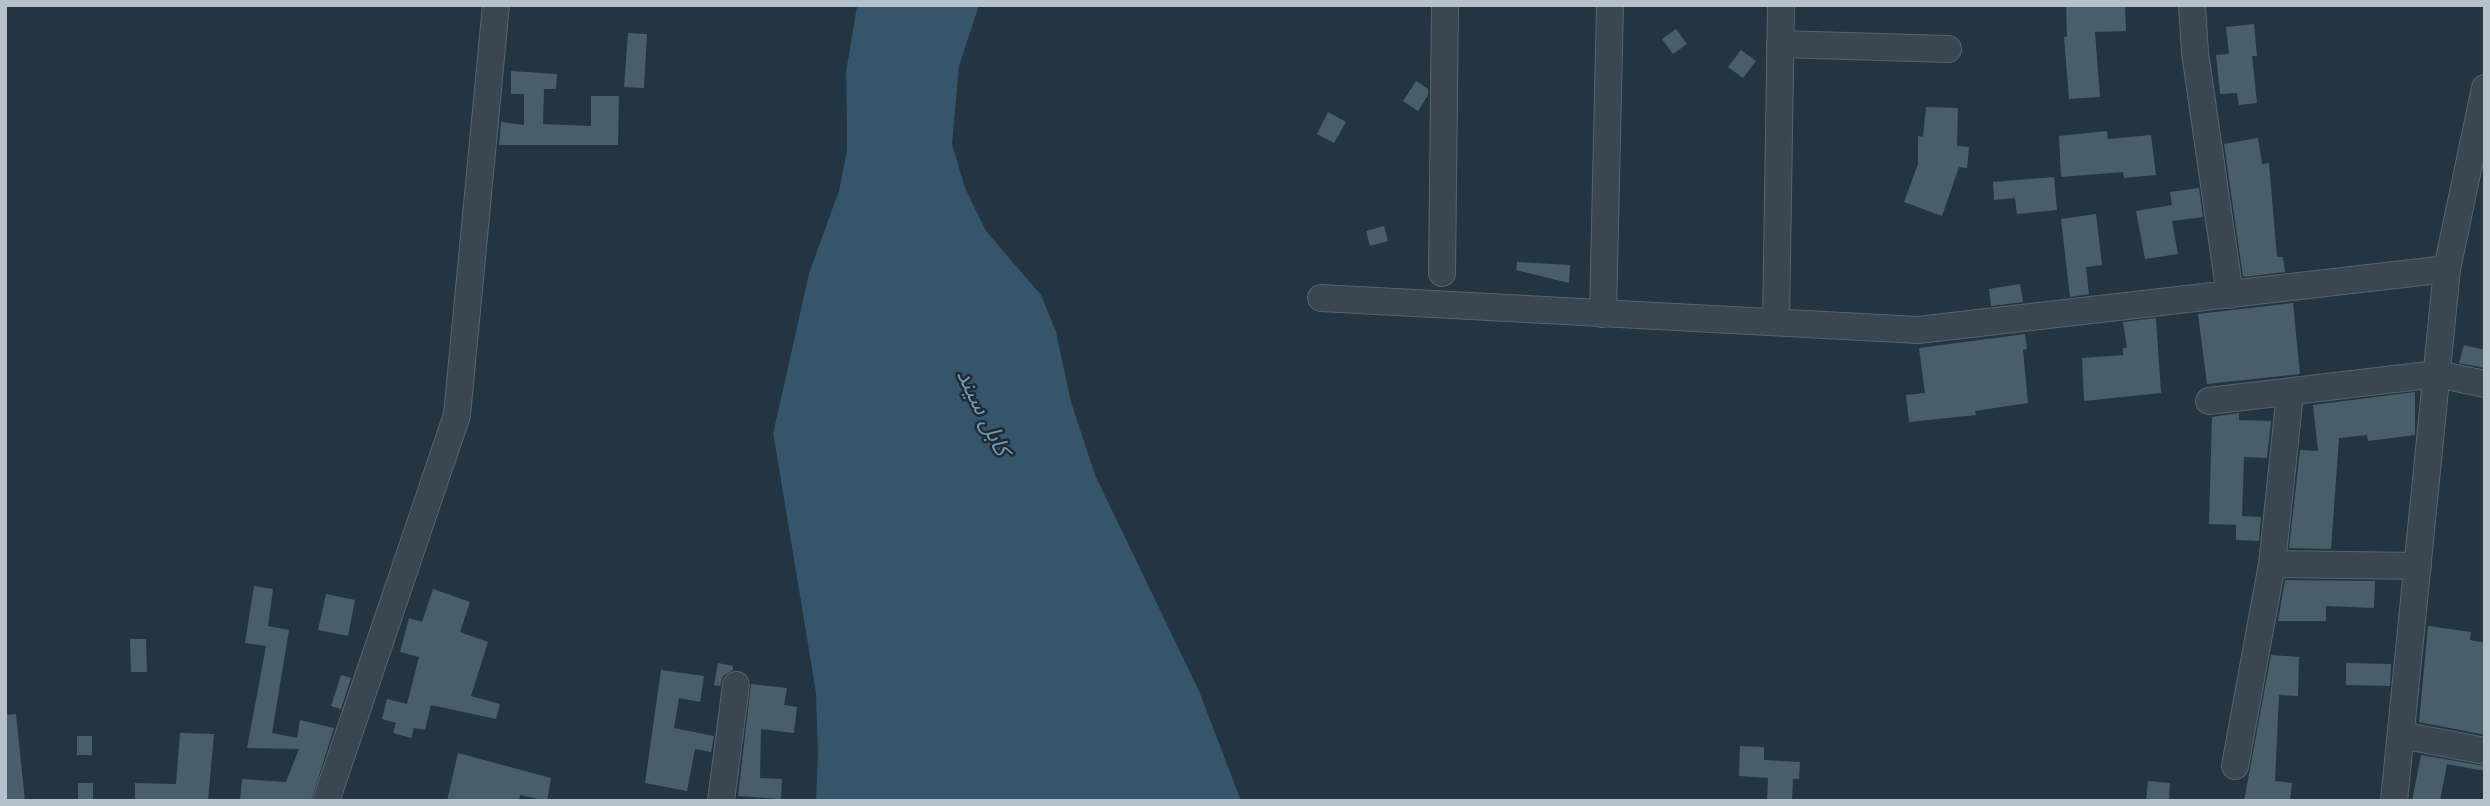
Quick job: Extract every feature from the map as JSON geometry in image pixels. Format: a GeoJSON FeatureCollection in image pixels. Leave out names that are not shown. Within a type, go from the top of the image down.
{"type":"FeatureCollection","features":[{"type":"Feature","properties":{"kind":"street"},"geometry":{"type":"LineString","coordinates":[[334,799],[457,415],[496,5]]}},
{"type":"Feature","properties":{"kind":"street"},"geometry":{"type":"LineString","coordinates":[[1442,274],[1445,5]]}},
{"type":"Feature","properties":{"kind":"street"},"geometry":{"type":"LineString","coordinates":[[1604,314],[1610,5]]}},
{"type":"Feature","properties":{"kind":"street"},"geometry":{"type":"LineString","coordinates":[[1776,322],[1781,5]]}},
{"type":"Feature","properties":{"kind":"street"},"geometry":{"type":"LineString","coordinates":[[2192,5],[2195,52],[2230,295]]}},
{"type":"Feature","properties":{"kind":"street"},"geometry":{"type":"LineString","coordinates":[[1780,44],[1948,49]]}},
{"type":"Feature","properties":{"kind":"street"},"geometry":{"type":"LineString","coordinates":[[2393,801],[2447,269],[2475,179],[2485,88]]}},
{"type":"Feature","properties":{"kind":"street"},"geometry":{"type":"LineString","coordinates":[[1321,298],[1918,330],[2447,269]]}},
{"type":"Feature","properties":{"kind":"street"},"geometry":{"type":"LineString","coordinates":[[2209,401],[2290,394],[2437,374],[2485,384]]}},
{"type":"Feature","properties":{"kind":"street"},"geometry":{"type":"LineString","coordinates":[[2235,766],[2272,564],[2290,394]]}},
{"type":"Feature","properties":{"kind":"street"},"geometry":{"type":"LineString","coordinates":[[2272,564],[2418,566]]}},
{"type":"Feature","properties":{"kind":"street"},"geometry":{"type":"LineString","coordinates":[[721,801],[736,685]]}},
{"type":"Feature","properties":{"kind":"street"},"geometry":{"type":"LineString","coordinates":[[2401,735],[2485,751]]}},
{"type":"Feature","properties":{"kind":"water","name":"کابل سيند"},"geometry":{"type":"Polygon","coordinates":[[[857,5],[979,5],[959,66],[952,144],[965,188],[986,231],[1041,295],[1056,332],[1071,402],[1095,475],[1199,691],[1241,801],[816,801],[816,694],[773,433],[809,273],[839,190],[847,150],[846,71],[857,5]]]}},
{"type":"Feature","properties":{"kind":"pier"},"geometry":{"type":"Polygon","coordinates":[[[854,5],[857,5],[846,71],[847,150],[839,190],[809,273],[773,433],[816,694],[818,754],[816,801],[812,801],[812,694],[769,433],[806,272],[835,189],[844,150],[843,71],[854,5]]]}},
{"type":"Feature","properties":{"kind":"building"},"geometry":{"type":"Polygon","coordinates":[[[2066,5],[2125,5],[2126,31],[2095,32],[2100,97],[2069,99],[2064,37],[2067,37],[2066,5]]]}},
{"type":"Feature","properties":{"kind":"building"},"geometry":{"type":"Polygon","coordinates":[[[2254,24],[2257,56],[2252,56],[2257,103],[2239,105],[2237,93],[2220,94],[2216,55],[2229,54],[2226,27],[2254,24]]]}},
{"type":"Feature","properties":{"kind":"building"},"geometry":{"type":"Polygon","coordinates":[[[1676,29],[1687,44],[1673,54],[1662,39],[1676,29]]]}},
{"type":"Feature","properties":{"kind":"building"},"geometry":{"type":"Polygon","coordinates":[[[628,33],[647,34],[644,88],[624,87],[628,33]]]}},
{"type":"Feature","properties":{"kind":"building"},"geometry":{"type":"Polygon","coordinates":[[[1741,50],[1756,61],[1743,78],[1728,67],[1741,50]]]}},
{"type":"Feature","properties":{"kind":"building"},"geometry":{"type":"Polygon","coordinates":[[[511,71],[557,74],[556,89],[544,89],[543,124],[591,126],[591,96],[619,96],[618,145],[499,145],[501,122],[524,125],[524,94],[511,94],[511,71]]]}},
{"type":"Feature","properties":{"kind":"building"},"geometry":{"type":"Polygon","coordinates":[[[1416,81],[1428,89],[1428,95],[1418,111],[1403,101],[1416,81]]]}},
{"type":"Feature","properties":{"kind":"building"},"geometry":{"type":"Polygon","coordinates":[[[1926,107],[1958,108],[1957,146],[1969,147],[1967,168],[1959,167],[1942,216],[1904,202],[1918,164],[1918,136],[1923,137],[1926,107]]]}},
{"type":"Feature","properties":{"kind":"building"},"geometry":{"type":"Polygon","coordinates":[[[1328,112],[1346,122],[1334,143],[1317,134],[1328,112]]]}},
{"type":"Feature","properties":{"kind":"building"},"geometry":{"type":"Polygon","coordinates":[[[2107,131],[2108,139],[2151,135],[2156,175],[2124,178],[2123,172],[2061,177],[2059,136],[2107,131]]]}},
{"type":"Feature","properties":{"kind":"building"},"geometry":{"type":"Polygon","coordinates":[[[2258,138],[2262,164],[2269,163],[2277,257],[2283,257],[2285,272],[2243,277],[2224,144],[2258,138]]]}},
{"type":"Feature","properties":{"kind":"building"},"geometry":{"type":"Polygon","coordinates":[[[2054,177],[2057,210],[2017,214],[2015,198],[1994,200],[1993,182],[2054,177]]]}},
{"type":"Feature","properties":{"kind":"building"},"geometry":{"type":"Polygon","coordinates":[[[2199,188],[2203,217],[2172,221],[2178,254],[2145,259],[2136,211],[2172,205],[2170,192],[2199,188]]]}},
{"type":"Feature","properties":{"kind":"building"},"geometry":{"type":"Polygon","coordinates":[[[2096,214],[2102,265],[2086,267],[2089,294],[2070,297],[2061,219],[2096,214]]]}},
{"type":"Feature","properties":{"kind":"building"},"geometry":{"type":"Polygon","coordinates":[[[1384,226],[1388,241],[1370,246],[1366,231],[1384,226]]]}},
{"type":"Feature","properties":{"kind":"building"},"geometry":{"type":"Polygon","coordinates":[[[1517,262],[1570,265],[1569,283],[1516,270],[1517,262]]]}},
{"type":"Feature","properties":{"kind":"building"},"geometry":{"type":"Polygon","coordinates":[[[2020,284],[2023,302],[1991,306],[1989,289],[2020,284]]]}},
{"type":"Feature","properties":{"kind":"building"},"geometry":{"type":"Polygon","coordinates":[[[2293,303],[2300,374],[2207,384],[2198,314],[2293,303]]]}},
{"type":"Feature","properties":{"kind":"building"},"geometry":{"type":"Polygon","coordinates":[[[2156,318],[2161,393],[2084,401],[2082,358],[2123,355],[2123,348],[2127,348],[2123,322],[2156,318]]]}},
{"type":"Feature","properties":{"kind":"building"},"geometry":{"type":"Polygon","coordinates":[[[2025,334],[2027,349],[2023,350],[2028,403],[1975,411],[1976,415],[1909,422],[1906,395],[1925,393],[1919,348],[2025,334]]]}},
{"type":"Feature","properties":{"kind":"building"},"geometry":{"type":"Polygon","coordinates":[[[2464,345],[2485,350],[2485,368],[2459,363],[2464,345]]]}},
{"type":"Feature","properties":{"kind":"building"},"geometry":{"type":"Polygon","coordinates":[[[2415,392],[2415,435],[2368,441],[2367,435],[2339,438],[2331,549],[2289,548],[2300,450],[2318,451],[2313,405],[2415,392]]]}},
{"type":"Feature","properties":{"kind":"building"},"geometry":{"type":"Polygon","coordinates":[[[2239,413],[2239,420],[2271,421],[2267,458],[2244,457],[2242,516],[2261,517],[2259,541],[2236,540],[2236,525],[2209,524],[2212,417],[2239,413]]]}},
{"type":"Feature","properties":{"kind":"building"},"geometry":{"type":"Polygon","coordinates":[[[2285,580],[2375,581],[2374,608],[2326,606],[2326,621],[2278,621],[2285,580]]]}},
{"type":"Feature","properties":{"kind":"building"},"geometry":{"type":"Polygon","coordinates":[[[254,586],[273,589],[268,626],[289,630],[272,733],[297,738],[300,720],[334,728],[311,801],[240,801],[242,779],[286,782],[299,749],[247,748],[266,646],[245,643],[254,586]]]}},
{"type":"Feature","properties":{"kind":"building"},"geometry":{"type":"Polygon","coordinates":[[[433,589],[470,602],[460,632],[488,642],[471,696],[500,704],[496,719],[431,705],[425,730],[414,728],[411,738],[393,733],[396,723],[382,719],[387,699],[407,704],[419,657],[400,652],[409,618],[422,622],[433,589]]]}},
{"type":"Feature","properties":{"kind":"building"},"geometry":{"type":"Polygon","coordinates":[[[326,594],[355,600],[348,636],[318,630],[326,594]]]}},
{"type":"Feature","properties":{"kind":"building"},"geometry":{"type":"Polygon","coordinates":[[[2428,626],[2471,632],[2470,640],[2485,643],[2485,735],[2419,722],[2428,626]]]}},
{"type":"Feature","properties":{"kind":"building"},"geometry":{"type":"Polygon","coordinates":[[[130,639],[146,639],[147,672],[131,672],[130,639]]]}},
{"type":"Feature","properties":{"kind":"building"},"geometry":{"type":"Polygon","coordinates":[[[2271,655],[2299,657],[2298,696],[2279,695],[2275,781],[2292,783],[2290,801],[2244,801],[2271,655]]]}},
{"type":"Feature","properties":{"kind":"building"},"geometry":{"type":"Polygon","coordinates":[[[718,663],[733,666],[733,670],[723,676],[720,686],[714,685],[718,663]]]}},
{"type":"Feature","properties":{"kind":"building"},"geometry":{"type":"Polygon","coordinates":[[[2346,663],[2391,664],[2390,686],[2346,685],[2346,663]]]}},
{"type":"Feature","properties":{"kind":"building"},"geometry":{"type":"Polygon","coordinates":[[[661,670],[704,676],[700,702],[679,698],[674,728],[714,736],[711,752],[695,749],[687,791],[645,783],[661,670]]]}},
{"type":"Feature","properties":{"kind":"building"},"geometry":{"type":"Polygon","coordinates":[[[341,675],[351,678],[341,709],[331,706],[341,675]]]}},
{"type":"Feature","properties":{"kind":"building"},"geometry":{"type":"Polygon","coordinates":[[[751,684],[787,688],[784,705],[797,707],[794,733],[761,729],[760,778],[782,779],[781,799],[738,796],[751,684]]]}},
{"type":"Feature","properties":{"kind":"building"},"geometry":{"type":"Polygon","coordinates":[[[16,714],[25,801],[5,801],[5,715],[16,714]]]}},
{"type":"Feature","properties":{"kind":"building"},"geometry":{"type":"Polygon","coordinates":[[[180,733],[214,734],[208,801],[135,801],[135,783],[176,784],[180,733]]]}},
{"type":"Feature","properties":{"kind":"building"},"geometry":{"type":"Polygon","coordinates":[[[77,736],[92,736],[92,755],[77,755],[77,736]]]}},
{"type":"Feature","properties":{"kind":"building"},"geometry":{"type":"Polygon","coordinates":[[[1740,746],[1764,747],[1764,760],[1800,762],[1799,779],[1793,779],[1792,801],[1767,801],[1768,778],[1739,776],[1740,746]]]}},
{"type":"Feature","properties":{"kind":"building"},"geometry":{"type":"Polygon","coordinates":[[[458,753],[551,778],[547,801],[520,795],[519,801],[447,801],[458,753]]]}},
{"type":"Feature","properties":{"kind":"building"},"geometry":{"type":"Polygon","coordinates":[[[2421,755],[2485,766],[2485,771],[2447,764],[2440,801],[2412,801],[2421,755]]]}},
{"type":"Feature","properties":{"kind":"building"},"geometry":{"type":"Polygon","coordinates":[[[2148,781],[2170,783],[2169,801],[2146,801],[2148,781]]]}},
{"type":"Feature","properties":{"kind":"building"},"geometry":{"type":"Polygon","coordinates":[[[78,783],[93,783],[93,801],[78,801],[78,783]]]}}]}
